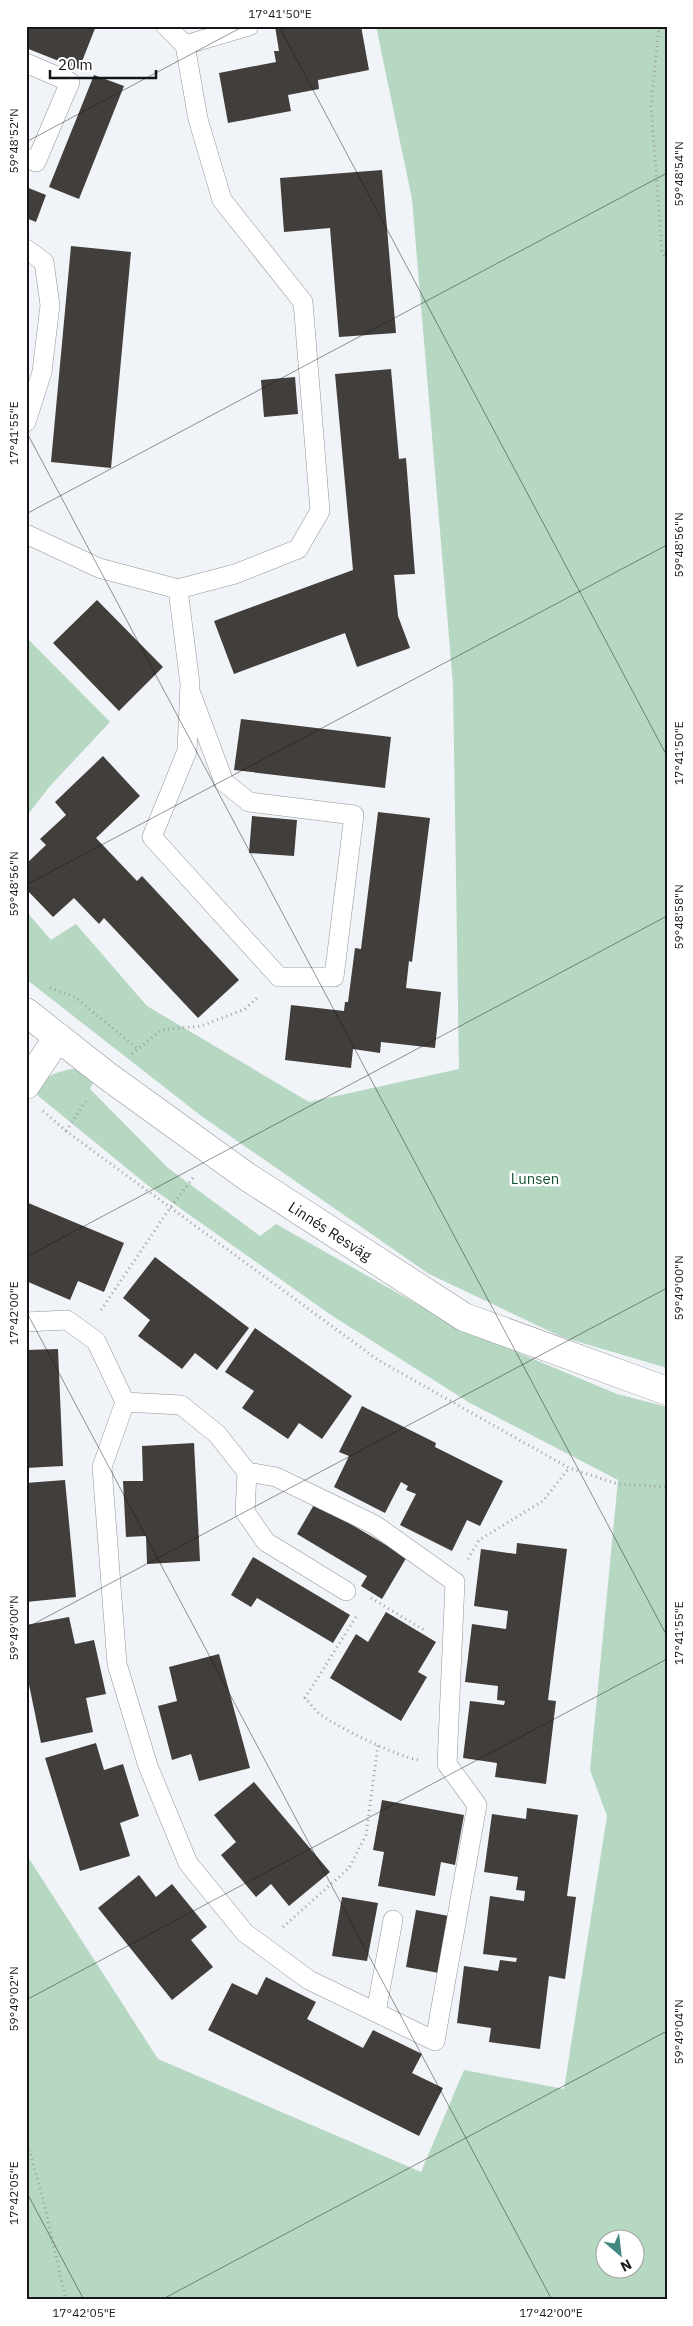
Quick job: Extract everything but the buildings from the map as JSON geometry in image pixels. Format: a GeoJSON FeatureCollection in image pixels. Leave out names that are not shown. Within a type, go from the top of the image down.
{"type":"FeatureCollection","features":[{"type":"Feature","properties":{"kind":"street","name":"Linnés Resväg"},"geometry":{"type":"LineString","coordinates":[[26,1012],[106,1075],[246,1176],[464,1317],[667,1391]]}},
{"type":"Feature","properties":{"kind":"street"},"geometry":{"type":"LineString","coordinates":[[33,1096],[58,1037]]}},
{"type":"Feature","properties":{"kind":"lane"},"geometry":{"type":"LineString","coordinates":[[26,534],[99,568],[178,589],[235,574],[298,548],[320,511],[303,302],[222,200],[198,119],[185,45],[166,26]]}},
{"type":"Feature","properties":{"kind":"lane"},"geometry":{"type":"LineString","coordinates":[[185,45],[249,26]]}},
{"type":"Feature","properties":{"kind":"lane"},"geometry":{"type":"LineString","coordinates":[[26,64],[70,82],[36,162],[26,158]]}},
{"type":"Feature","properties":{"kind":"lane"},"geometry":{"type":"LineString","coordinates":[[26,249],[44,262],[50,305],[33,376],[26,422]]}},
{"type":"Feature","properties":{"kind":"lane"},"geometry":{"type":"LineString","coordinates":[[178,589],[190,691],[186,751],[152,837],[279,977],[334,976],[354,815],[249,802],[224,782],[190,691]]}},
{"type":"Feature","properties":{"kind":"lane"},"geometry":{"type":"LineString","coordinates":[[26,1322],[66,1320],[96,1341],[125,1402],[102,1467],[117,1664],[148,1766],[188,1863],[245,1933],[309,1980],[435,2040],[477,1805],[447,1764],[455,1582],[375,1525],[276,1477],[247,1472]]}},
{"type":"Feature","properties":{"kind":"lane"},"geometry":{"type":"LineString","coordinates":[[125,1402],[181,1404],[217,1434],[247,1472],[245,1512],[266,1542],[346,1591]]}},
{"type":"Feature","properties":{"kind":"lane"},"geometry":{"type":"LineString","coordinates":[[376,2012],[393,1920]]}},
{"type":"Feature","properties":{"kind":"path"},"geometry":{"type":"LineString","coordinates":[[659,26],[651,106],[662,251],[667,262]]}},
{"type":"Feature","properties":{"kind":"path"},"geometry":{"type":"LineString","coordinates":[[66,1131],[106,1075],[161,1030],[201,1026],[245,1009],[279,977]]}},
{"type":"Feature","properties":{"kind":"path"},"geometry":{"type":"LineString","coordinates":[[42,985],[75,997],[138,1049]]}},
{"type":"Feature","properties":{"kind":"path"},"geometry":{"type":"LineString","coordinates":[[33,1096],[66,1131],[378,1360],[569,1468],[618,1484],[667,1487]]}},
{"type":"Feature","properties":{"kind":"path"},"geometry":{"type":"LineString","coordinates":[[85,1334],[170,1208],[193,1178]]}},
{"type":"Feature","properties":{"kind":"path"},"geometry":{"type":"LineString","coordinates":[[455,1582],[479,1540],[543,1501],[569,1468]]}},
{"type":"Feature","properties":{"kind":"path"},"geometry":{"type":"LineString","coordinates":[[369,1597],[451,1645]]}},
{"type":"Feature","properties":{"kind":"path"},"geometry":{"type":"LineString","coordinates":[[358,1614],[305,1698],[320,1714],[378,1745],[408,1758],[447,1764]]}},
{"type":"Feature","properties":{"kind":"path"},"geometry":{"type":"LineString","coordinates":[[262,1946],[349,1868],[366,1835],[378,1745]]}},
{"type":"Feature","properties":{"kind":"path"},"geometry":{"type":"LineString","coordinates":[[26,2140],[43,2199],[66,2300]]}},
{"type":"Feature","properties":{"kind":"green space","name":"Lunsen"},"geometry":{"type":"Polygon","coordinates":[[[376,26],[667,26],[667,1368],[562,1337],[429,1274],[200,1115],[26,979],[26,911],[51,940],[76,924],[147,1006],[309,1102],[459,1069],[453,685],[412,199],[376,26]]]}},
{"type":"Feature","properties":{"kind":"green space"},"geometry":{"type":"Polygon","coordinates":[[[27,638],[110,722],[50,786],[26,817],[27,638]]]}},
{"type":"Feature","properties":{"kind":"green space"},"geometry":{"type":"Polygon","coordinates":[[[80,1068],[97,1075],[90,1089],[168,1168],[260,1236],[276,1224],[461,1329],[617,1394],[667,1407],[667,2300],[26,2300],[26,1854],[158,2059],[421,2172],[464,2070],[564,2089],[607,1816],[590,1770],[618,1480],[470,1403],[331,1315],[146,1184],[31,1090],[58,1072],[80,1068]]]}}]}
